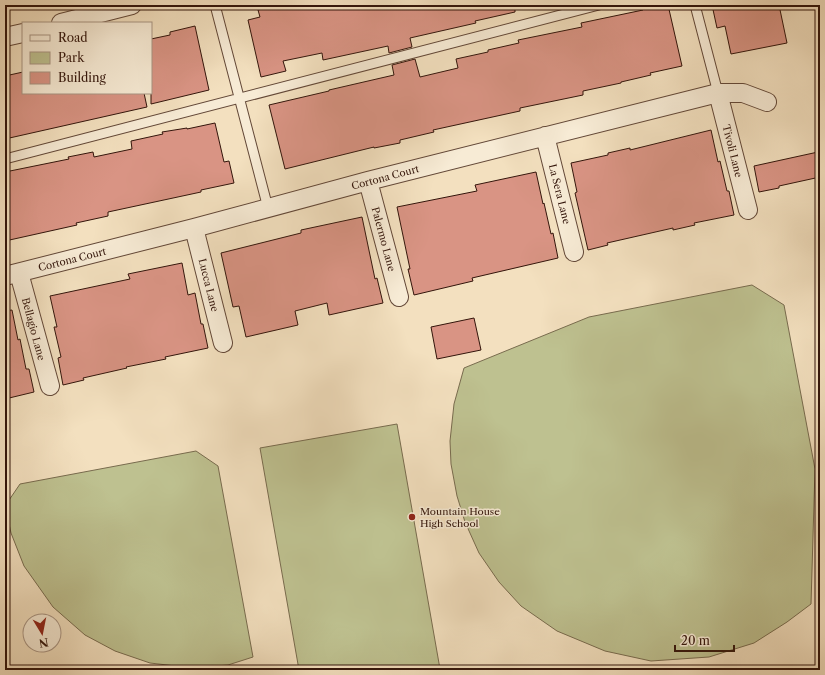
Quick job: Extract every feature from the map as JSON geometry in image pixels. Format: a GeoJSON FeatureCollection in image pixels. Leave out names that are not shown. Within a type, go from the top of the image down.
{"type":"FeatureCollection","features":[{"type":"Feature","properties":{"kind":"street"},"geometry":{"type":"LineString","coordinates":[[65,22],[132,5]]}},
{"type":"Feature","properties":{"kind":"street"},"geometry":{"type":"LineString","coordinates":[[5,37],[22,33]]}},
{"type":"Feature","properties":{"kind":"street","name":"Cortona Court"},"geometry":{"type":"LineString","coordinates":[[12,274],[718,92],[743,94],[767,102]]}},
{"type":"Feature","properties":{"kind":"street","name":"Tivoli Lane"},"geometry":{"type":"LineString","coordinates":[[718,92],[748,210]]}},
{"type":"Feature","properties":{"kind":"street","name":"La Sera Lane"},"geometry":{"type":"LineString","coordinates":[[546,136],[574,252]]}},
{"type":"Feature","properties":{"kind":"street","name":"Palermo Lane"},"geometry":{"type":"LineString","coordinates":[[368,181],[399,297]]}},
{"type":"Feature","properties":{"kind":"street","name":"Lucca Lane"},"geometry":{"type":"LineString","coordinates":[[194,228],[223,343]]}},
{"type":"Feature","properties":{"kind":"street","name":"Bellagio Lane"},"geometry":{"type":"LineString","coordinates":[[12,274],[50,386]]}},
{"type":"Feature","properties":{"kind":"lane"},"geometry":{"type":"LineString","coordinates":[[215,5],[268,208]]}},
{"type":"Feature","properties":{"kind":"lane"},"geometry":{"type":"LineString","coordinates":[[5,159],[599,5]]}},
{"type":"Feature","properties":{"kind":"lane"},"geometry":{"type":"LineString","coordinates":[[695,5],[718,92]]}},
{"type":"Feature","properties":{"kind":"green space"},"geometry":{"type":"Polygon","coordinates":[[[752,285],[784,305],[815,469],[811,604],[787,622],[754,643],[709,657],[651,661],[605,651],[557,631],[521,606],[499,582],[479,553],[465,522],[457,496],[451,464],[450,441],[454,404],[464,368],[589,317],[752,285]]]}},
{"type":"Feature","properties":{"kind":"green space"},"geometry":{"type":"Polygon","coordinates":[[[397,424],[440,669],[299,670],[260,448],[397,424]]]}},
{"type":"Feature","properties":{"kind":"green space"},"geometry":{"type":"Polygon","coordinates":[[[196,451],[218,466],[253,657],[228,665],[193,668],[150,663],[115,651],[85,635],[62,615],[62,613],[53,607],[24,566],[11,533],[5,506],[20,484],[196,451]]]}},
{"type":"Feature","properties":{"kind":"building"},"geometry":{"type":"Polygon","coordinates":[[[279,5],[515,5],[515,12],[475,21],[476,23],[410,38],[412,47],[389,53],[388,46],[323,60],[322,53],[283,61],[286,71],[261,77],[248,20],[260,17],[258,10],[279,5]]]}},
{"type":"Feature","properties":{"kind":"building"},"geometry":{"type":"Polygon","coordinates":[[[657,5],[668,5],[682,66],[650,73],[651,75],[621,83],[583,91],[583,95],[520,108],[520,111],[433,130],[434,132],[400,140],[400,143],[374,147],[285,169],[269,105],[394,75],[392,65],[415,59],[420,77],[458,68],[456,59],[519,43],[518,40],[582,27],[581,23],[643,10],[643,8],[657,5]]]}},
{"type":"Feature","properties":{"kind":"building"},"geometry":{"type":"Polygon","coordinates":[[[712,5],[779,5],[787,43],[731,54],[725,26],[717,28],[712,5]]]}},
{"type":"Feature","properties":{"kind":"building"},"geometry":{"type":"Polygon","coordinates":[[[195,26],[209,90],[151,104],[152,39],[170,35],[170,32],[195,26]]]}},
{"type":"Feature","properties":{"kind":"building"},"geometry":{"type":"Polygon","coordinates":[[[22,72],[22,94],[144,94],[147,107],[5,139],[5,76],[22,72]]]}},
{"type":"Feature","properties":{"kind":"building"},"geometry":{"type":"Polygon","coordinates":[[[215,123],[224,162],[229,161],[234,183],[201,190],[201,192],[108,212],[108,216],[76,223],[77,225],[5,241],[5,172],[69,159],[68,157],[93,152],[94,157],[132,149],[131,141],[163,134],[162,132],[187,129],[215,123]]]}},
{"type":"Feature","properties":{"kind":"building"},"geometry":{"type":"Polygon","coordinates":[[[711,130],[718,162],[720,161],[734,215],[694,223],[695,225],[673,230],[673,228],[607,243],[608,245],[588,250],[575,193],[577,192],[571,163],[608,155],[608,153],[630,148],[630,150],[711,130]]]}},
{"type":"Feature","properties":{"kind":"building"},"geometry":{"type":"Polygon","coordinates":[[[818,152],[820,177],[759,192],[754,166],[818,152]]]}},
{"type":"Feature","properties":{"kind":"building"},"geometry":{"type":"Polygon","coordinates":[[[536,172],[551,234],[553,233],[558,258],[472,278],[473,281],[414,295],[397,207],[477,191],[475,185],[536,172]]]}},
{"type":"Feature","properties":{"kind":"building"},"geometry":{"type":"Polygon","coordinates":[[[362,217],[375,279],[377,278],[383,303],[329,315],[327,303],[295,311],[298,325],[246,337],[239,306],[233,307],[221,253],[301,233],[301,230],[362,217]]]}},
{"type":"Feature","properties":{"kind":"building"},"geometry":{"type":"Polygon","coordinates":[[[182,263],[188,295],[195,293],[201,324],[203,324],[208,348],[165,357],[166,359],[126,367],[127,368],[83,378],[84,380],[63,385],[58,358],[61,357],[54,327],[57,327],[50,296],[130,279],[128,274],[182,263]]]}},
{"type":"Feature","properties":{"kind":"building"},"geometry":{"type":"Polygon","coordinates":[[[12,310],[18,340],[20,339],[26,369],[29,369],[34,392],[5,399],[5,311],[12,310]]]}},
{"type":"Feature","properties":{"kind":"building"},"geometry":{"type":"Polygon","coordinates":[[[474,318],[481,350],[437,359],[431,327],[474,318]]]}},
{"type":"Feature","properties":{"kind":"place","name":"Mountain House High School"},"geometry":{"type":"Point","coordinates":[412,517]}}]}
